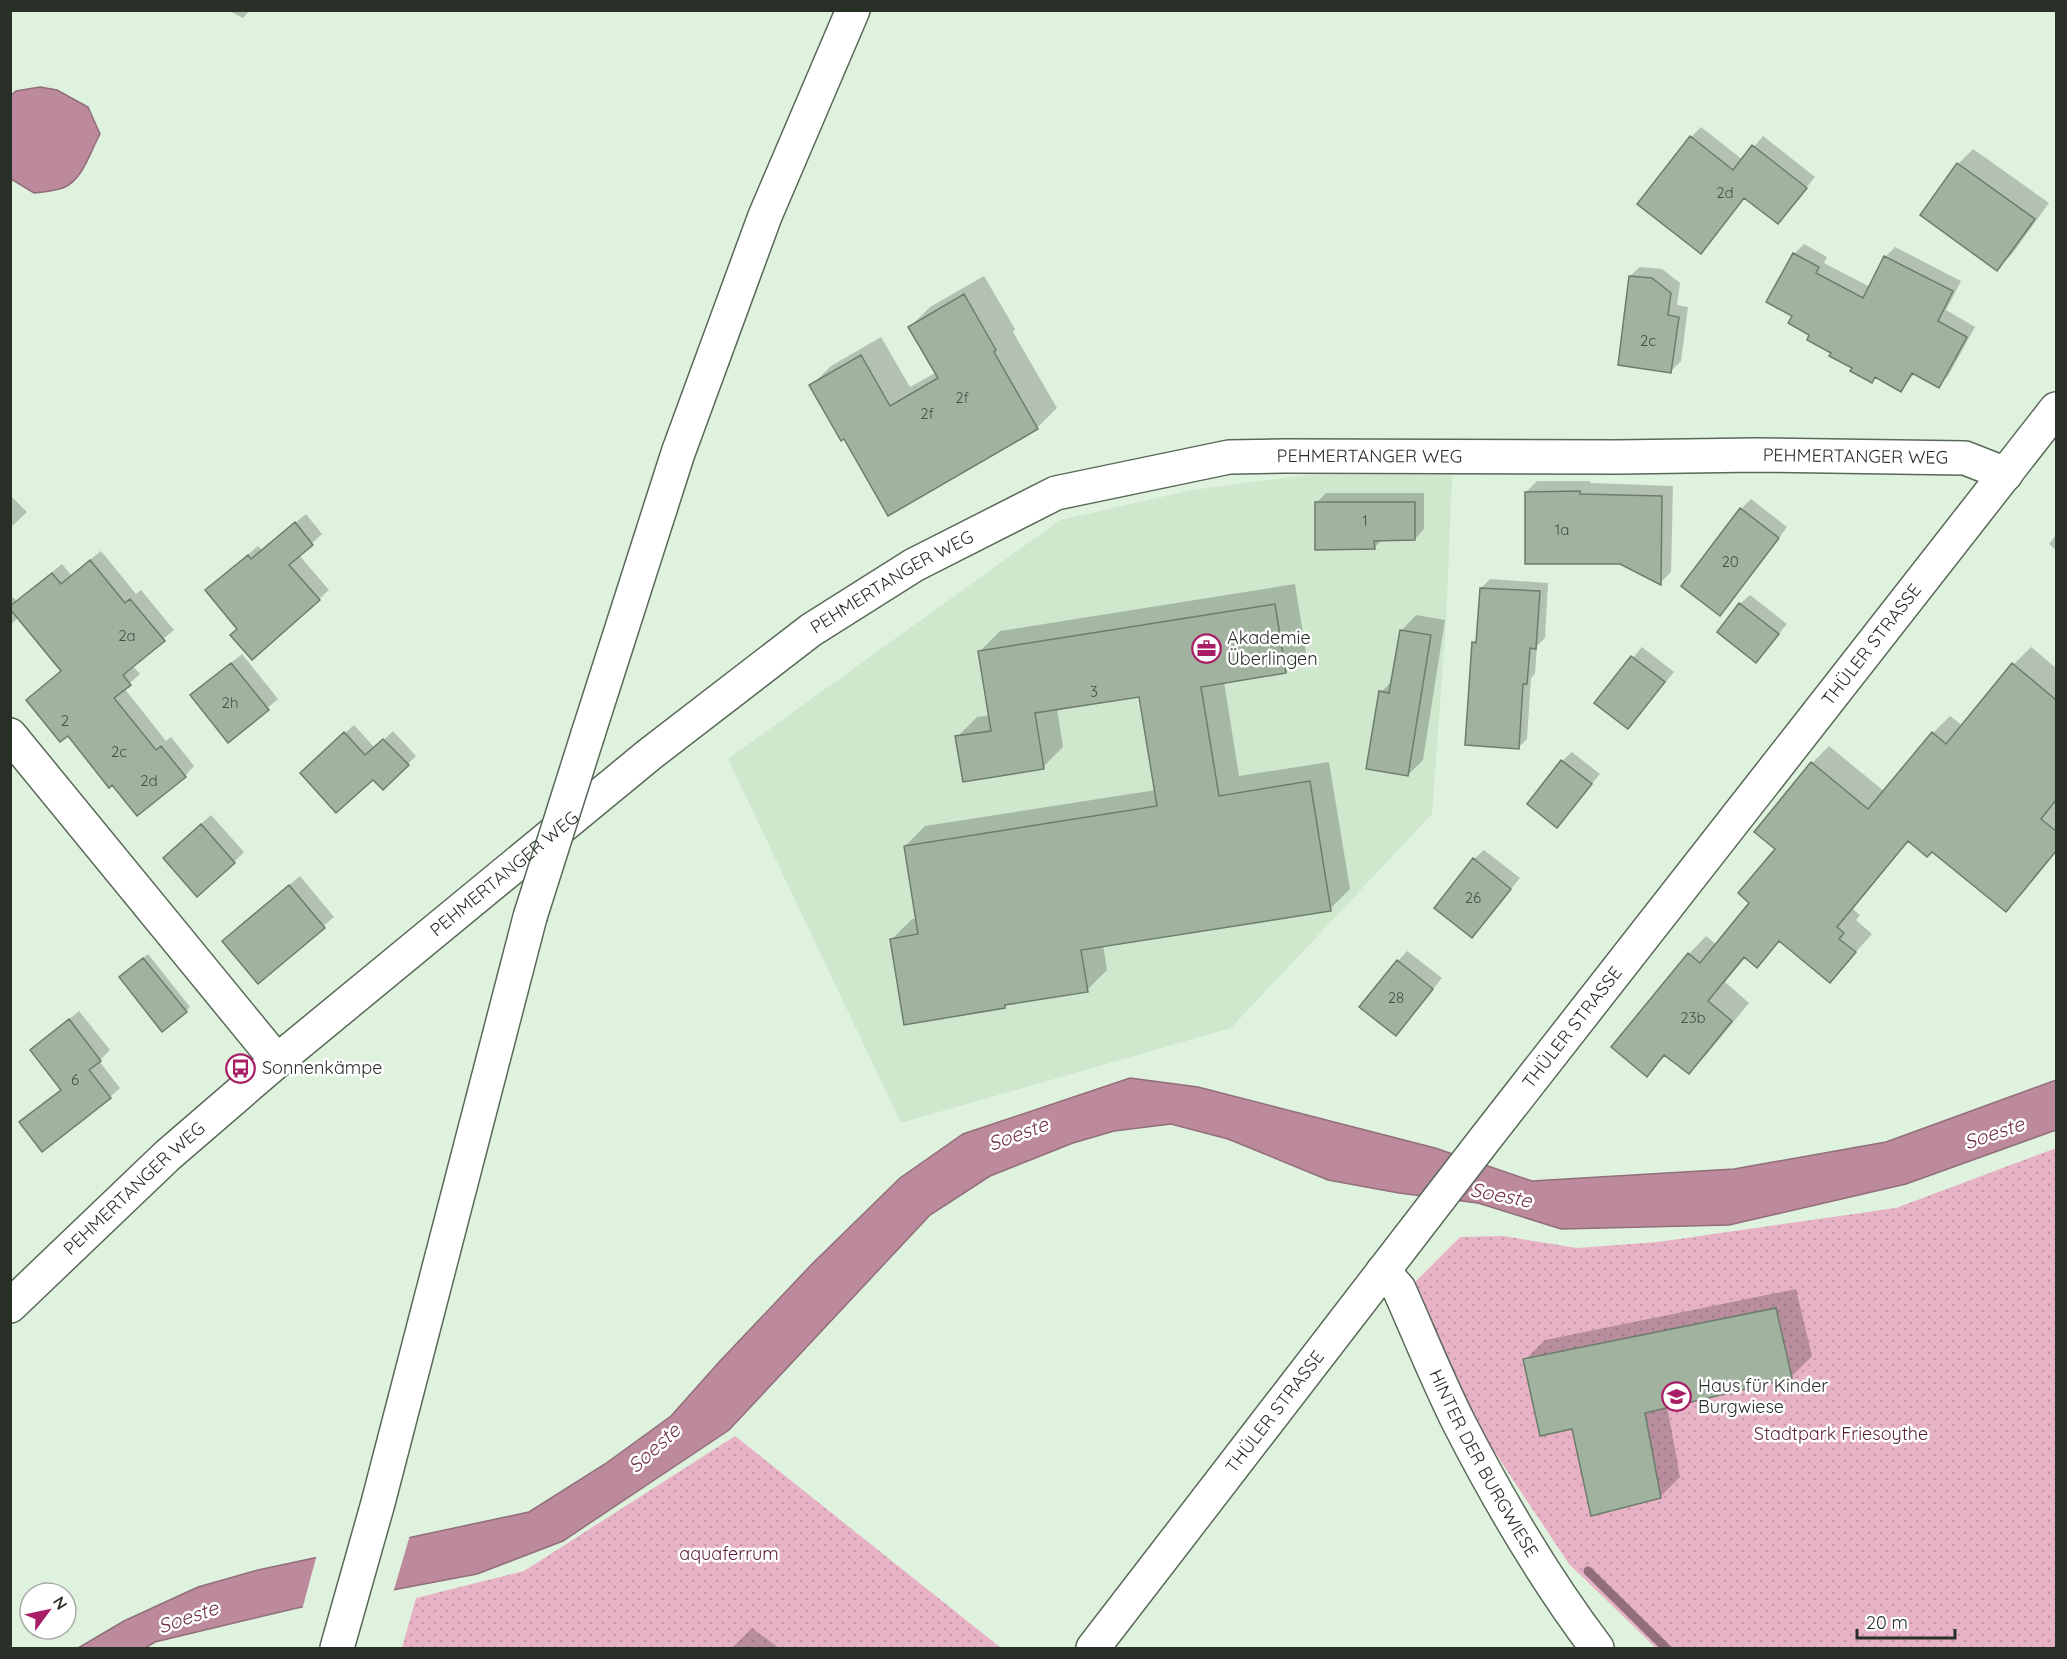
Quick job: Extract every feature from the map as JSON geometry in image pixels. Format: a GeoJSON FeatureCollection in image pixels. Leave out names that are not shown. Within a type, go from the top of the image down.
{"type":"FeatureCollection","features":[{"type":"Feature","properties":{"kind":"main road"},"geometry":{"type":"LineString","coordinates":[[338,1644],[378,1503],[530,917],[678,453],[765,216],[853,10]]}},
{"type":"Feature","properties":{"kind":"main road","name":"THÜLER STRASSE"},"geometry":{"type":"LineString","coordinates":[[1093,1648],[1427,1215],[2056,409]]}},
{"type":"Feature","properties":{"kind":"main road","name":"PEHMERTANGER WEG"},"geometry":{"type":"LineString","coordinates":[[10,1306],[168,1155],[277,1061],[650,754],[811,630],[914,565],[1056,494],[1229,457],[1262,456],[1618,457],[1755,454],[1954,457],[1965,458],[2006,474]]}},
{"type":"Feature","properties":{"kind":"main road"},"geometry":{"type":"LineString","coordinates":[[10,735],[277,1061]]}},
{"type":"Feature","properties":{"kind":"main road","name":"HINTER DER BURGWIESE"},"geometry":{"type":"LineString","coordinates":[[1383,1272],[1399,1289],[1459,1423],[1531,1553],[1558,1596],[1597,1648]]}},
{"type":"Feature","properties":{"kind":"shaded area"},"geometry":{"type":"Polygon","coordinates":[[[1307,475],[1452,475],[1446,623],[1432,814],[1231,1028],[901,1123],[728,759],[1060,520],[1192,490],[1307,475]]]}},
{"type":"Feature","properties":{"kind":"green space","name":"Stadtpark Friesoythe"},"geometry":{"type":"Polygon","coordinates":[[[2056,1148],[2056,1648],[1656,1648],[1569,1564],[1468,1412],[1415,1282],[1460,1237],[1503,1236],[1577,1248],[1658,1242],[1896,1208],[2056,1148]]]}},
{"type":"Feature","properties":{"kind":"green space","name":"aquaferrum"},"geometry":{"type":"Polygon","coordinates":[[[735,1436],[1001,1648],[402,1648],[416,1598],[524,1571],[735,1436]]]}},
{"type":"Feature","properties":{"kind":"water"},"geometry":{"type":"Polygon","coordinates":[[[40,87],[57,90],[88,107],[100,134],[76,179],[60,189],[34,193],[11,179],[11,95],[16,91],[40,87]]]}},
{"type":"Feature","properties":{"kind":"water","name":"Soeste"},"geometry":{"type":"Polygon","coordinates":[[[1130,1078],[1198,1087],[1435,1148],[1532,1181],[1734,1169],[1886,1142],[2056,1080],[2056,1130],[1906,1184],[1729,1225],[1561,1229],[1478,1203],[1399,1193],[1328,1180],[1228,1139],[1171,1124],[1114,1131],[1073,1143],[990,1176],[930,1215],[729,1430],[563,1541],[477,1574],[297,1608],[155,1642],[145,1648],[78,1648],[124,1621],[198,1587],[258,1570],[529,1512],[605,1464],[671,1416],[812,1264],[900,1178],[963,1134],[1130,1078]]]}},
{"type":"Feature","properties":{"kind":"pier"},"geometry":{"type":"Polygon","coordinates":[[[410,1535],[393,1593],[302,1610],[317,1554],[410,1535]]]}},
{"type":"Feature","properties":{"kind":"building"},"geometry":{"type":"Polygon","coordinates":[[[1690,136],[1733,170],[1752,145],[1807,188],[1778,224],[1744,198],[1701,254],[1637,204],[1690,136]]]}},
{"type":"Feature","properties":{"kind":"building"},"geometry":{"type":"Polygon","coordinates":[[[1957,163],[2035,219],[1997,271],[1920,215],[1957,163]]]}},
{"type":"Feature","properties":{"kind":"building"},"geometry":{"type":"Polygon","coordinates":[[[1793,253],[1819,267],[1816,273],[1863,298],[1884,256],[1953,291],[1938,321],[1967,337],[1939,388],[1912,373],[1901,392],[1875,377],[1872,383],[1850,371],[1852,368],[1829,356],[1831,353],[1807,340],[1809,335],[1788,323],[1792,316],[1766,302],[1793,253]]]}},
{"type":"Feature","properties":{"kind":"building"},"geometry":{"type":"Polygon","coordinates":[[[1629,276],[1652,278],[1671,293],[1668,315],[1679,317],[1671,373],[1618,365],[1629,276]]]}},
{"type":"Feature","properties":{"kind":"building"},"geometry":{"type":"Polygon","coordinates":[[[964,294],[1038,429],[888,516],[844,439],[841,441],[809,385],[861,355],[890,406],[938,378],[908,327],[964,294]]]}},
{"type":"Feature","properties":{"kind":"building"},"geometry":{"type":"Polygon","coordinates":[[[1580,491],[1580,494],[1662,496],[1661,585],[1620,564],[1525,564],[1525,492],[1580,491]]]}},
{"type":"Feature","properties":{"kind":"building"},"geometry":{"type":"Polygon","coordinates":[[[1315,502],[1415,502],[1415,540],[1374,541],[1375,549],[1315,550],[1315,502]]]}},
{"type":"Feature","properties":{"kind":"building"},"geometry":{"type":"Polygon","coordinates":[[[1740,508],[1779,538],[1720,616],[1681,586],[1740,508]]]}},
{"type":"Feature","properties":{"kind":"building"},"geometry":{"type":"Polygon","coordinates":[[[295,522],[313,545],[289,565],[320,600],[252,660],[230,635],[237,629],[205,590],[248,555],[251,559],[295,522]]]}},
{"type":"Feature","properties":{"kind":"building"},"geometry":{"type":"Polygon","coordinates":[[[90,560],[125,603],[130,599],[165,641],[123,675],[131,685],[114,698],[156,750],[161,746],[186,777],[137,816],[112,785],[109,788],[68,736],[60,742],[26,700],[61,671],[10,609],[10,606],[52,573],[61,584],[90,560]]]}},
{"type":"Feature","properties":{"kind":"building"},"geometry":{"type":"Polygon","coordinates":[[[1480,588],[1540,591],[1536,649],[1530,648],[1527,684],[1523,684],[1519,749],[1465,745],[1472,642],[1476,643],[1480,588]]]}},
{"type":"Feature","properties":{"kind":"building"},"geometry":{"type":"Polygon","coordinates":[[[1739,603],[1779,634],[1756,663],[1717,632],[1739,603]]]}},
{"type":"Feature","properties":{"kind":"building"},"geometry":{"type":"Polygon","coordinates":[[[1275,604],[1286,673],[1201,687],[1219,796],[1310,781],[1331,911],[1081,950],[1088,992],[1005,1005],[1005,1008],[904,1025],[890,939],[918,934],[904,846],[1157,806],[1139,697],[1035,713],[1044,769],[963,782],[955,736],[991,731],[978,651],[1275,604]]]}},
{"type":"Feature","properties":{"kind":"building"},"geometry":{"type":"Polygon","coordinates":[[[1400,630],[1431,635],[1408,776],[1366,769],[1379,691],[1389,693],[1400,630]]]}},
{"type":"Feature","properties":{"kind":"building"},"geometry":{"type":"Polygon","coordinates":[[[1631,656],[1665,682],[1628,729],[1594,703],[1631,656]]]}},
{"type":"Feature","properties":{"kind":"building"},"geometry":{"type":"Polygon","coordinates":[[[231,663],[269,710],[228,743],[190,695],[231,663]]]}},
{"type":"Feature","properties":{"kind":"building"},"geometry":{"type":"Polygon","coordinates":[[[2012,663],[2056,700],[2056,800],[2041,819],[2056,831],[2056,851],[2006,912],[1932,852],[1927,857],[1908,841],[1837,927],[1844,933],[1839,939],[1856,952],[1830,983],[1779,941],[1757,968],[1744,957],[1708,1001],[1732,1021],[1689,1074],[1664,1055],[1647,1077],[1611,1047],[1688,953],[1700,963],[1749,903],[1738,893],[1775,849],[1754,832],[1811,762],[1868,809],[1932,732],[1946,744],[2012,663]]]}},
{"type":"Feature","properties":{"kind":"building"},"geometry":{"type":"Polygon","coordinates":[[[344,732],[365,755],[383,739],[409,765],[383,790],[373,780],[336,813],[300,773],[344,732]]]}},
{"type":"Feature","properties":{"kind":"building"},"geometry":{"type":"Polygon","coordinates":[[[1561,760],[1592,784],[1557,828],[1527,804],[1561,760]]]}},
{"type":"Feature","properties":{"kind":"building"},"geometry":{"type":"Polygon","coordinates":[[[201,824],[235,863],[197,897],[163,858],[201,824]]]}},
{"type":"Feature","properties":{"kind":"building"},"geometry":{"type":"Polygon","coordinates":[[[1473,858],[1511,889],[1472,938],[1434,908],[1473,858]]]}},
{"type":"Feature","properties":{"kind":"building"},"geometry":{"type":"Polygon","coordinates":[[[289,885],[325,928],[258,984],[222,941],[289,885]]]}},
{"type":"Feature","properties":{"kind":"building"},"geometry":{"type":"Polygon","coordinates":[[[143,958],[187,1012],[162,1032],[119,977],[143,958]]]}},
{"type":"Feature","properties":{"kind":"building"},"geometry":{"type":"Polygon","coordinates":[[[1397,960],[1433,989],[1396,1036],[1359,1007],[1397,960]]]}},
{"type":"Feature","properties":{"kind":"building"},"geometry":{"type":"Polygon","coordinates":[[[69,1019],[101,1061],[89,1070],[111,1098],[42,1152],[19,1122],[61,1090],[30,1050],[69,1019]]]}},
{"type":"Feature","properties":{"kind":"building"},"geometry":{"type":"Polygon","coordinates":[[[1776,1308],[1792,1378],[1645,1413],[1661,1498],[1591,1516],[1572,1429],[1540,1436],[1523,1359],[1776,1308]]]}},
{"type":"Feature","properties":{"kind":"waterway"},"geometry":{"type":"LineString","coordinates":[[1588,1571],[1666,1648]]}},
{"type":"Feature","properties":{"kind":"place","name":"Akademie Überlingen"},"geometry":{"type":"Point","coordinates":[1206,648]}},
{"type":"Feature","properties":{"kind":"place","name":"Sonnenkämpe"},"geometry":{"type":"Point","coordinates":[241,1068]}},
{"type":"Feature","properties":{"kind":"place","name":"Haus für Kinder Burgwiese"},"geometry":{"type":"Point","coordinates":[1677,1396]}}]}
